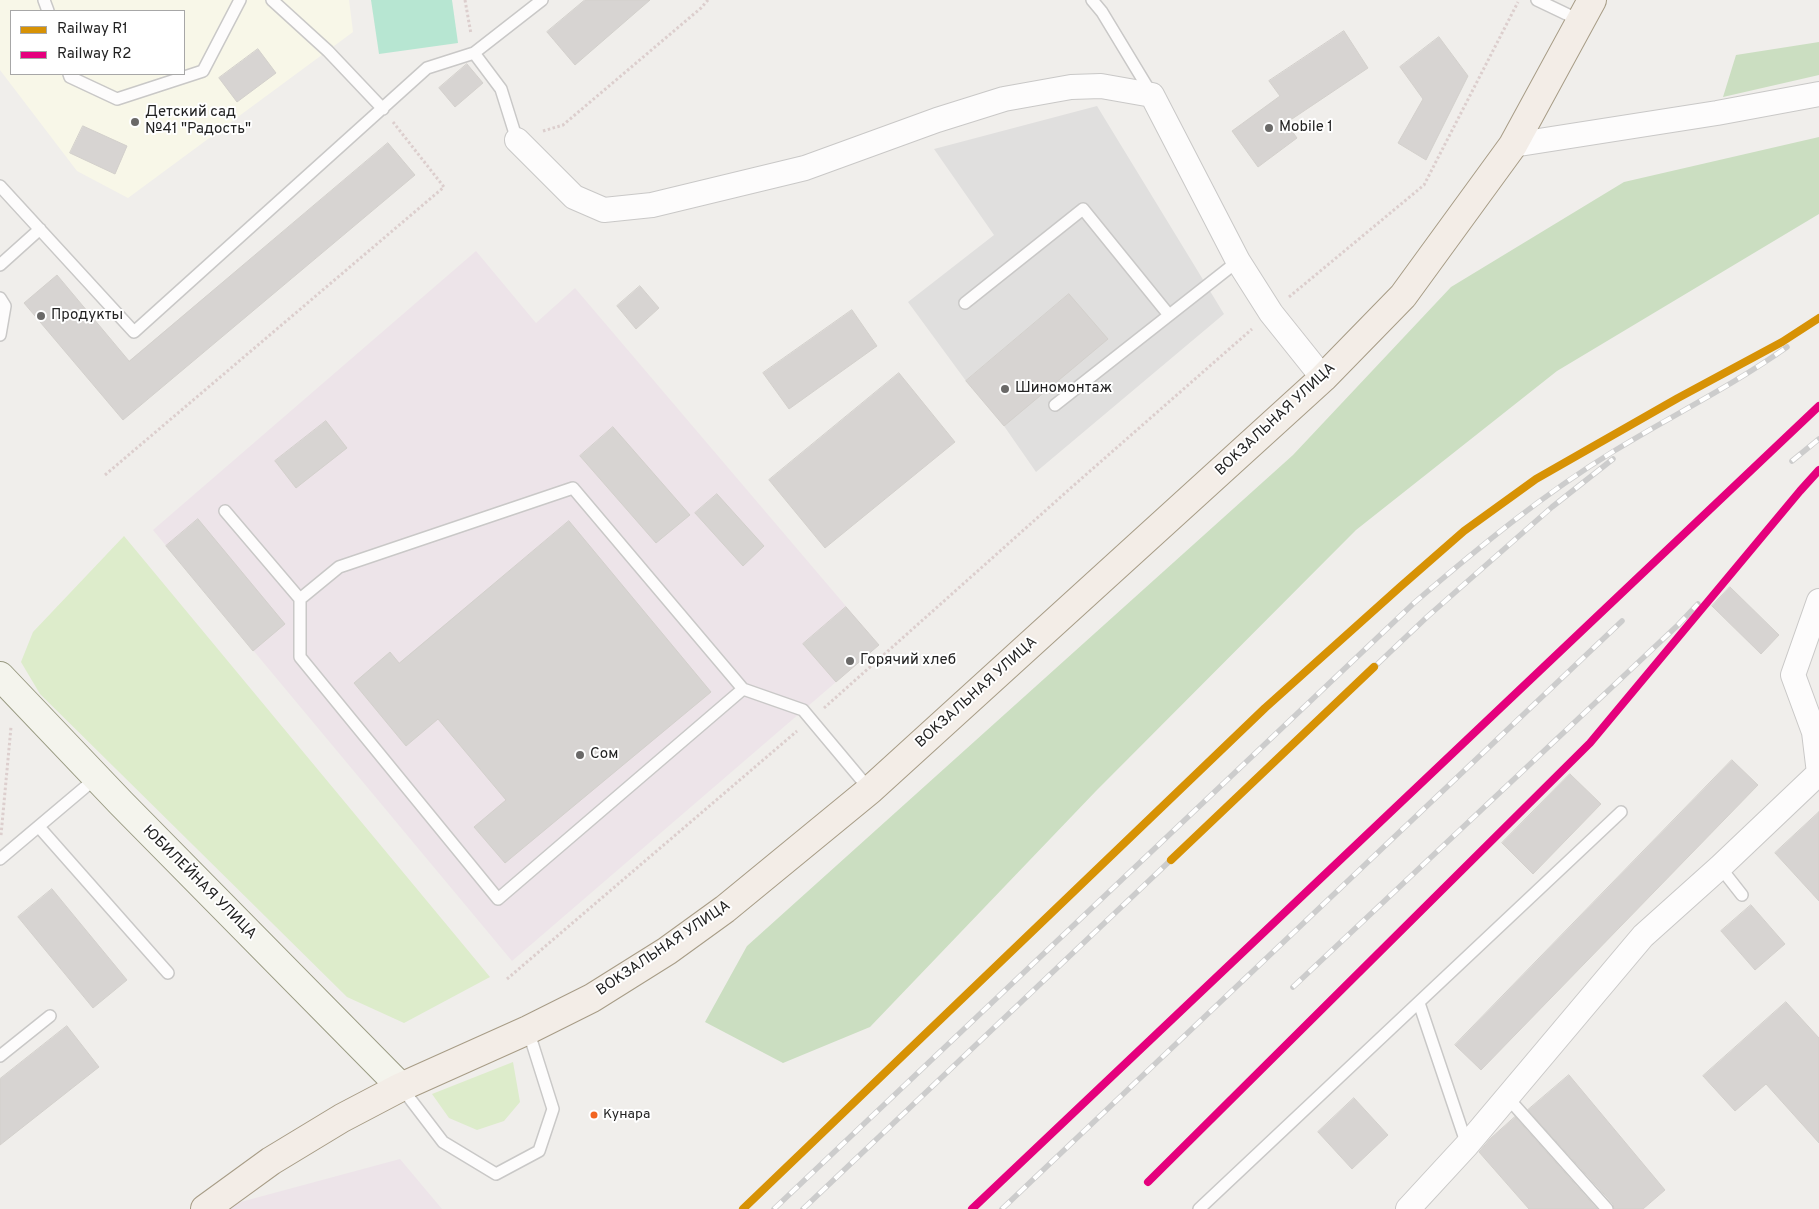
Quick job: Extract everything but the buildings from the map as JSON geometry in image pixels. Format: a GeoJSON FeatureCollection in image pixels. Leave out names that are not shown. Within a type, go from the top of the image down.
{"type":"FeatureCollection","features":[{"type":"Feature","properties":{"kind":"main road","name":"ВОКЗАЛЬНАЯ УЛИЦА"},"geometry":{"type":"LineString","coordinates":[[205,1209],[271,1161],[342,1118],[401,1087],[528,1030],[592,998],[668,951],[725,909],[870,790],[1323,378],[1403,296],[1514,146],[1587,10]]}},
{"type":"Feature","properties":{"kind":"street"},"geometry":{"type":"LineString","coordinates":[[517,140],[574,197],[604,210],[652,205],[805,168],[937,120],[1004,99],[1071,87],[1101,86],[1152,95],[1238,261],[1271,313],[1323,378]]}},
{"type":"Feature","properties":{"kind":"street"},"geometry":{"type":"LineString","coordinates":[[1514,146],[1717,113],[1819,94]]}},
{"type":"Feature","properties":{"kind":"street"},"geometry":{"type":"LineString","coordinates":[[1408,1209],[1467,1145],[1643,936],[1819,773],[1814,732],[1793,675],[1819,601]]}},
{"type":"Feature","properties":{"kind":"street","name":"ЮБИЛЕЙНАЯ УЛИЦА"},"geometry":{"type":"LineString","coordinates":[[7,684],[96,778],[401,1087]]}},
{"type":"Feature","properties":{"kind":"lane"},"geometry":{"type":"LineString","coordinates":[[69,75],[70,77],[117,98],[204,71],[240,0]]}},
{"type":"Feature","properties":{"kind":"lane"},"geometry":{"type":"LineString","coordinates":[[272,0],[328,51],[383,109]]}},
{"type":"Feature","properties":{"kind":"lane"},"geometry":{"type":"LineString","coordinates":[[0,186],[134,332],[427,68],[474,53],[542,0]]}},
{"type":"Feature","properties":{"kind":"lane"},"geometry":{"type":"LineString","coordinates":[[1092,0],[1102,12],[1152,95]]}},
{"type":"Feature","properties":{"kind":"lane"},"geometry":{"type":"LineString","coordinates":[[1101,0],[1102,12]]}},
{"type":"Feature","properties":{"kind":"lane"},"geometry":{"type":"LineString","coordinates":[[1537,0],[1587,10]]}},
{"type":"Feature","properties":{"kind":"lane"},"geometry":{"type":"LineString","coordinates":[[474,53],[501,89],[517,140]]}},
{"type":"Feature","properties":{"kind":"lane"},"geometry":{"type":"LineString","coordinates":[[966,303],[1083,209],[1169,315]]}},
{"type":"Feature","properties":{"kind":"lane"},"geometry":{"type":"LineString","coordinates":[[0,265],[40,229]]}},
{"type":"Feature","properties":{"kind":"lane"},"geometry":{"type":"LineString","coordinates":[[1055,405],[1238,261]]}},
{"type":"Feature","properties":{"kind":"lane"},"geometry":{"type":"LineString","coordinates":[[0,298],[5,306],[0,335]]}},
{"type":"Feature","properties":{"kind":"lane"},"geometry":{"type":"LineString","coordinates":[[300,599],[339,567],[574,488],[743,689],[803,710],[870,790]]}},
{"type":"Feature","properties":{"kind":"lane"},"geometry":{"type":"LineString","coordinates":[[226,510],[300,599],[300,657],[498,899],[743,689]]}},
{"type":"Feature","properties":{"kind":"lane"},"geometry":{"type":"LineString","coordinates":[[0,859],[96,778]]}},
{"type":"Feature","properties":{"kind":"lane"},"geometry":{"type":"LineString","coordinates":[[1199,1209],[1621,812]]}},
{"type":"Feature","properties":{"kind":"lane"},"geometry":{"type":"LineString","coordinates":[[38,827],[168,973]]}},
{"type":"Feature","properties":{"kind":"lane"},"geometry":{"type":"LineString","coordinates":[[1720,866],[1742,895]]}},
{"type":"Feature","properties":{"kind":"lane"},"geometry":{"type":"LineString","coordinates":[[1419,1003],[1467,1145]]}},
{"type":"Feature","properties":{"kind":"lane"},"geometry":{"type":"LineString","coordinates":[[0,1056],[50,1016]]}},
{"type":"Feature","properties":{"kind":"lane"},"geometry":{"type":"LineString","coordinates":[[401,1087],[443,1142],[496,1174],[540,1151],[553,1109],[528,1030]]}},
{"type":"Feature","properties":{"kind":"lane"},"geometry":{"type":"LineString","coordinates":[[1507,1097],[1606,1209]]}},
{"type":"Feature","properties":{"kind":"path"},"geometry":{"type":"LineString","coordinates":[[465,0],[474,53]]}},
{"type":"Feature","properties":{"kind":"path"},"geometry":{"type":"LineString","coordinates":[[517,140],[563,124],[701,8],[708,0]]}},
{"type":"Feature","properties":{"kind":"path"},"geometry":{"type":"LineString","coordinates":[[507,979],[811,720],[1065,492],[1271,313],[1424,185],[1520,0]]}},
{"type":"Feature","properties":{"kind":"path"},"geometry":{"type":"LineString","coordinates":[[105,475],[444,187],[383,109]]}},
{"type":"Feature","properties":{"kind":"path"},"geometry":{"type":"LineString","coordinates":[[0,843],[7,684]]}},
{"type":"Feature","properties":{"kind":"shaded area","name":"Детский сад №41 \"Радость\""},"geometry":{"type":"Polygon","coordinates":[[[0,0],[349,0],[353,32],[128,198],[77,171],[0,70],[0,0]]]}},
{"type":"Feature","properties":{"kind":"shaded area"},"geometry":{"type":"Polygon","coordinates":[[[1097,106],[1224,314],[1036,472],[1004,426],[966,381],[908,302],[994,235],[934,149],[1097,106]]]}},
{"type":"Feature","properties":{"kind":"shaded area"},"geometry":{"type":"Polygon","coordinates":[[[476,251],[536,323],[575,288],[879,645],[512,961],[153,530],[476,251]]]}},
{"type":"Feature","properties":{"kind":"shaded area"},"geometry":{"type":"Polygon","coordinates":[[[400,1159],[442,1209],[220,1209],[222,1207],[400,1159]]]}},
{"type":"Feature","properties":{"kind":"green space"},"geometry":{"type":"Polygon","coordinates":[[[371,0],[452,0],[458,43],[379,54],[371,0]]]}},
{"type":"Feature","properties":{"kind":"green space"},"geometry":{"type":"Polygon","coordinates":[[[1819,42],[1819,75],[1723,97],[1736,55],[1819,42]]]}},
{"type":"Feature","properties":{"kind":"green space"},"geometry":{"type":"Polygon","coordinates":[[[1819,137],[1819,214],[1557,371],[1356,530],[1096,791],[870,1027],[783,1063],[705,1022],[747,946],[1293,455],[1451,287],[1624,182],[1819,137]]]}},
{"type":"Feature","properties":{"kind":"green space"},"geometry":{"type":"Polygon","coordinates":[[[124,536],[490,977],[404,1023],[347,997],[40,694],[21,662],[33,632],[124,536]]]}},
{"type":"Feature","properties":{"kind":"green space"},"geometry":{"type":"Polygon","coordinates":[[[513,1062],[520,1102],[504,1121],[477,1130],[449,1118],[432,1094],[513,1062]]]}},
{"type":"Feature","properties":{"kind":"railway"},"geometry":{"type":"LineString","coordinates":[[743,1209],[1265,708],[1464,531],[1536,479],[1678,398],[1782,342],[1819,318]]}},
{"type":"Feature","properties":{"kind":"railway"},"geometry":{"type":"LineString","coordinates":[[774,1209],[1438,582],[1486,542],[1587,468],[1745,375],[1787,347]]}},
{"type":"Feature","properties":{"kind":"railway"},"geometry":{"type":"LineString","coordinates":[[972,1209],[1819,406]]}},
{"type":"Feature","properties":{"kind":"railway"},"geometry":{"type":"LineString","coordinates":[[1792,461],[1819,439]]}},
{"type":"Feature","properties":{"kind":"railway"},"geometry":{"type":"LineString","coordinates":[[803,1209],[1427,617],[1552,507],[1613,459]]}},
{"type":"Feature","properties":{"kind":"railway"},"geometry":{"type":"LineString","coordinates":[[1148,1182],[1590,743],[1819,470]]}},
{"type":"Feature","properties":{"kind":"railway"},"geometry":{"type":"LineString","coordinates":[[1293,987],[1678,625],[1698,604]]}},
{"type":"Feature","properties":{"kind":"railway"},"geometry":{"type":"LineString","coordinates":[[1002,1209],[1622,621]]}},
{"type":"Feature","properties":{"kind":"rail line","name":"R1"},"geometry":{"type":"LineString","coordinates":[[743,1209],[1265,708],[1464,531],[1536,479],[1678,398],[1782,342],[1819,318]]}},
{"type":"Feature","properties":{"kind":"rail line","name":"R2"},"geometry":{"type":"LineString","coordinates":[[972,1209],[1819,406]]}},
{"type":"Feature","properties":{"kind":"rail line","name":"R2"},"geometry":{"type":"LineString","coordinates":[[1148,1182],[1590,743],[1819,470]]}},
{"type":"Feature","properties":{"kind":"rail line","name":"R1"},"geometry":{"type":"LineString","coordinates":[[1171,860],[1374,667]]}},
{"type":"Feature","properties":{"kind":"place","name":"Детский сад №41 \"Радость\""},"geometry":{"type":"Point","coordinates":[135,122]}},
{"type":"Feature","properties":{"kind":"place","name":"Mobile 1"},"geometry":{"type":"Point","coordinates":[1269,128]}},
{"type":"Feature","properties":{"kind":"place","name":"Продукты"},"geometry":{"type":"Point","coordinates":[41,316]}},
{"type":"Feature","properties":{"kind":"place","name":"Шиномонтаж"},"geometry":{"type":"Point","coordinates":[1005,389]}},
{"type":"Feature","properties":{"kind":"place","name":"Горячий хлеб"},"geometry":{"type":"Point","coordinates":[850,661]}},
{"type":"Feature","properties":{"kind":"place","name":"Сом"},"geometry":{"type":"Point","coordinates":[580,755]}},
{"type":"Feature","properties":{"kind":"place","name":"Кунара"},"geometry":{"type":"Point","coordinates":[594,1115]}}]}
